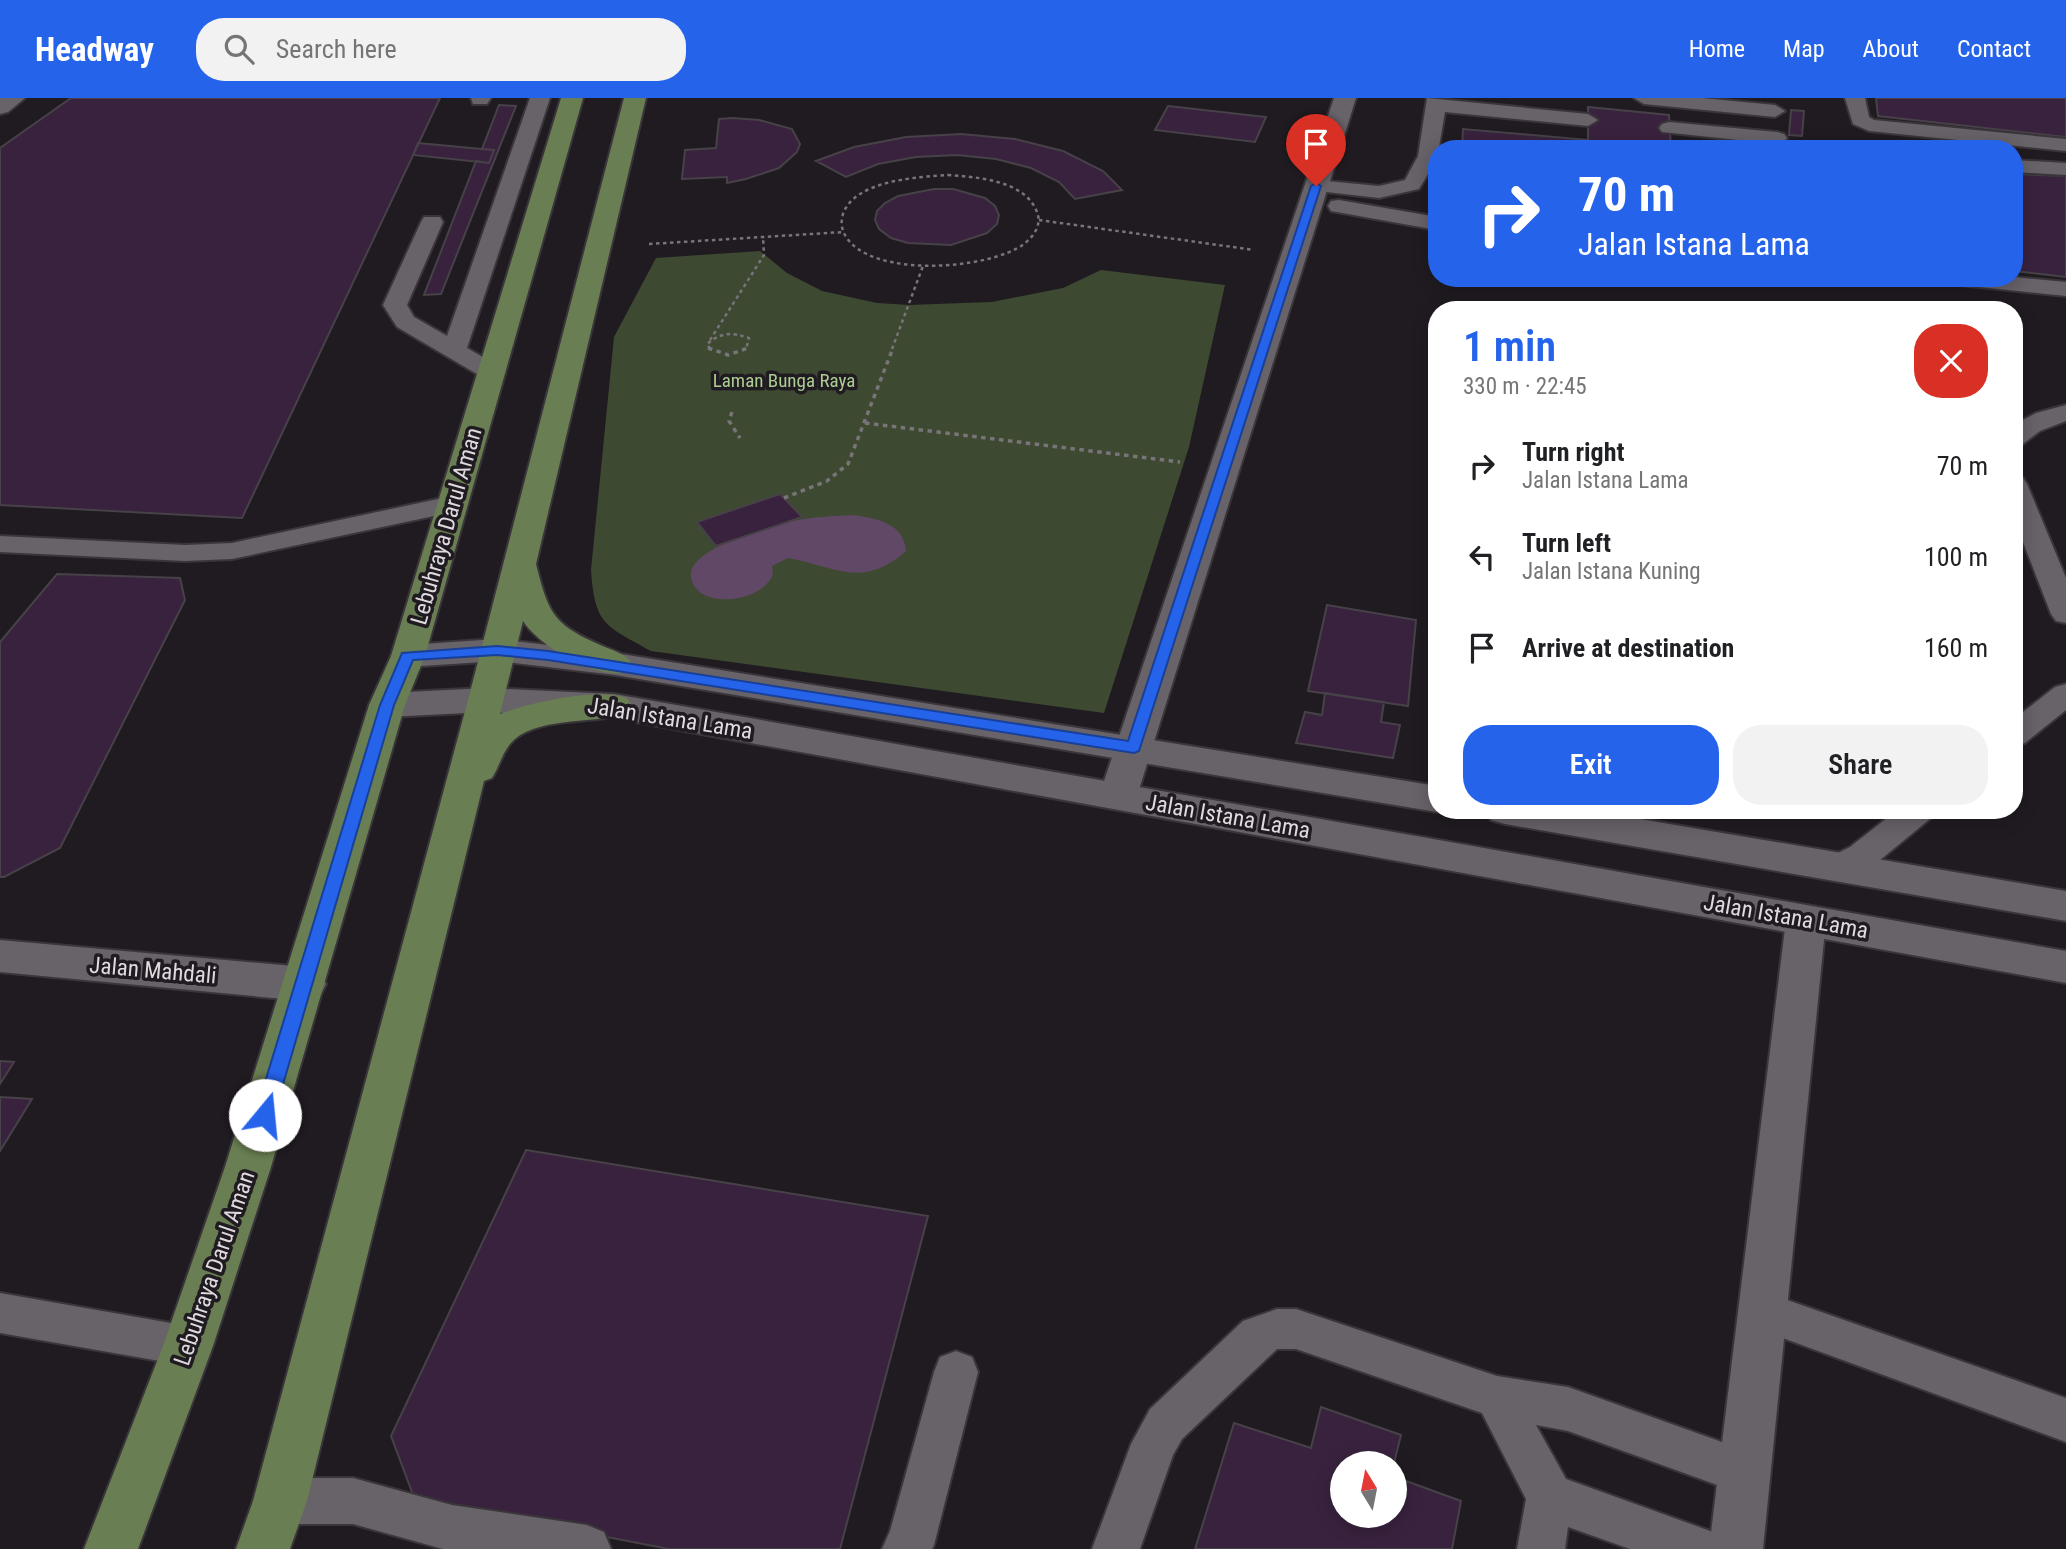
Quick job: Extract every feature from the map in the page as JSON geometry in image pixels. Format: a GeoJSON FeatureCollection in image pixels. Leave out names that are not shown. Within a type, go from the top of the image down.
{"type":"FeatureCollection","features":[{"type":"Feature","properties":{"kind":"main road","name":"Lebuhraya Darul Aman"},"geometry":{"type":"LineString","coordinates":[[111,1549],[188,1346],[305,984],[387,705],[408,656],[572,98]]}},
{"type":"Feature","properties":{"kind":"main road"},"geometry":{"type":"LineString","coordinates":[[263,1549],[280,1500],[486,700],[635,98]]}},
{"type":"Feature","properties":{"kind":"main road"},"geometry":{"type":"LineString","coordinates":[[520,564],[529,605],[542,626],[570,644],[615,664]]}},
{"type":"Feature","properties":{"kind":"main road"},"geometry":{"type":"LineString","coordinates":[[443,860],[485,754],[502,729],[522,718],[614,706]]}},
{"type":"Feature","properties":{"kind":"street"},"geometry":{"type":"LineString","coordinates":[[0,107],[14,98]]}},
{"type":"Feature","properties":{"kind":"street"},"geometry":{"type":"LineString","coordinates":[[1118,796],[1345,98]]}},
{"type":"Feature","properties":{"kind":"street","name":"Jalan Istana Lama"},"geometry":{"type":"LineString","coordinates":[[408,656],[497,650],[615,664],[1428,797]]}},
{"type":"Feature","properties":{"kind":"street","name":"Jalan Istana Lama"},"geometry":{"type":"LineString","coordinates":[[387,705],[486,700],[614,706],[2066,967]]}},
{"type":"Feature","properties":{"kind":"street"},"geometry":{"type":"LineString","coordinates":[[1558,819],[2066,906]]}},
{"type":"Feature","properties":{"kind":"street"},"geometry":{"type":"LineString","coordinates":[[1735,1549],[1806,920],[1840,867]]}},
{"type":"Feature","properties":{"kind":"street","name":"Jalan Mahdali"},"geometry":{"type":"LineString","coordinates":[[0,956],[305,984]]}},
{"type":"Feature","properties":{"kind":"lane"},"geometry":{"type":"LineString","coordinates":[[454,351],[540,98]]}},
{"type":"Feature","properties":{"kind":"lane"},"geometry":{"type":"LineString","coordinates":[[1644,98],[1775,104],[1783,140]]}},
{"type":"Feature","properties":{"kind":"lane"},"geometry":{"type":"LineString","coordinates":[[1855,98],[1860,120],[1869,125],[2017,140]]}},
{"type":"Feature","properties":{"kind":"lane"},"geometry":{"type":"LineString","coordinates":[[1433,140],[1443,103]]}},
{"type":"Feature","properties":{"kind":"lane"},"geometry":{"type":"LineString","coordinates":[[1443,103],[1588,120]]}},
{"type":"Feature","properties":{"kind":"lane"},"geometry":{"type":"LineString","coordinates":[[1443,103],[1447,140]]}},
{"type":"Feature","properties":{"kind":"lane"},"geometry":{"type":"LineString","coordinates":[[1669,128],[1755,140]]}},
{"type":"Feature","properties":{"kind":"lane"},"geometry":{"type":"LineString","coordinates":[[2023,141],[2066,145]]}},
{"type":"Feature","properties":{"kind":"lane"},"geometry":{"type":"LineString","coordinates":[[1314,193],[1379,192],[1412,185],[1428,156]]}},
{"type":"Feature","properties":{"kind":"lane"},"geometry":{"type":"LineString","coordinates":[[2023,167],[2066,169]]}},
{"type":"Feature","properties":{"kind":"lane"},"geometry":{"type":"LineString","coordinates":[[1314,193],[1428,222]]}},
{"type":"Feature","properties":{"kind":"lane"},"geometry":{"type":"LineString","coordinates":[[432,222],[395,305],[405,322],[491,372]]}},
{"type":"Feature","properties":{"kind":"lane"},"geometry":{"type":"LineString","coordinates":[[2023,285],[2066,289]]}},
{"type":"Feature","properties":{"kind":"lane"},"geometry":{"type":"LineString","coordinates":[[2023,430],[2053,415],[2066,413]]}},
{"type":"Feature","properties":{"kind":"lane"},"geometry":{"type":"LineString","coordinates":[[0,544],[185,553],[232,551],[452,504]]}},
{"type":"Feature","properties":{"kind":"lane"},"geometry":{"type":"LineString","coordinates":[[2023,506],[2066,614]]}},
{"type":"Feature","properties":{"kind":"lane"},"geometry":{"type":"LineString","coordinates":[[2023,728],[2066,694]]}},
{"type":"Feature","properties":{"kind":"lane"},"geometry":{"type":"LineString","coordinates":[[1840,867],[1862,856],[1908,819]]}},
{"type":"Feature","properties":{"kind":"lane"},"geometry":{"type":"LineString","coordinates":[[1762,1311],[2066,1420]]}},
{"type":"Feature","properties":{"kind":"lane"},"geometry":{"type":"LineString","coordinates":[[0,1313],[188,1346]]}},
{"type":"Feature","properties":{"kind":"lane"},"geometry":{"type":"LineString","coordinates":[[1116,1549],[1154,1444],[1166,1424],[1258,1335],[1270,1329],[1296,1329],[1497,1397],[1568,1409],[1745,1472]]}},
{"type":"Feature","properties":{"kind":"lane"},"geometry":{"type":"LineString","coordinates":[[906,1549],[910,1545],[956,1372]]}},
{"type":"Feature","properties":{"kind":"lane"},"geometry":{"type":"LineString","coordinates":[[1497,1397],[1550,1497],[1541,1549]]}},
{"type":"Feature","properties":{"kind":"lane"},"geometry":{"type":"LineString","coordinates":[[1550,1497],[1696,1549]]}},
{"type":"Feature","properties":{"kind":"lane"},"geometry":{"type":"LineString","coordinates":[[280,1500],[353,1501],[452,1528],[587,1549]]}},
{"type":"Feature","properties":{"kind":"path"},"geometry":{"type":"LineString","coordinates":[[957,176],[1002,184],[1023,194],[1035,206],[1039,220],[1034,234],[1018,247],[992,259],[959,265],[923,267],[889,261],[863,251],[846,237],[841,222],[847,206],[864,192],[890,182],[918,177],[957,176]]}},
{"type":"Feature","properties":{"kind":"path"},"geometry":{"type":"LineString","coordinates":[[1039,220],[1228,246]]}},
{"type":"Feature","properties":{"kind":"path"},"geometry":{"type":"LineString","coordinates":[[649,244],[844,232]]}},
{"type":"Feature","properties":{"kind":"path"},"geometry":{"type":"LineString","coordinates":[[710,340],[720,334],[734,333],[746,335],[751,345],[737,354],[723,355],[708,348],[710,340],[764,255],[763,237]]}},
{"type":"Feature","properties":{"kind":"path"},"geometry":{"type":"LineString","coordinates":[[784,498],[832,479],[849,463],[923,267]]}},
{"type":"Feature","properties":{"kind":"path"},"geometry":{"type":"LineString","coordinates":[[732,412],[729,421],[740,438]]}},
{"type":"Feature","properties":{"kind":"path"},"geometry":{"type":"LineString","coordinates":[[865,423],[1224,468]]}},
{"type":"Feature","properties":{"kind":"green space","name":"Laman Bunga Raya"},"geometry":{"type":"Polygon","coordinates":[[[760,251],[787,273],[822,291],[877,303],[909,305],[992,302],[1063,288],[1101,270],[1225,285],[1189,447],[1104,713],[651,651],[605,622],[596,603],[591,570],[614,337],[656,258],[760,251]]]}},
{"type":"Feature","properties":{"kind":"shaded area"},"geometry":{"type":"Polygon","coordinates":[[[852,515],[879,520],[894,528],[900,534],[906,551],[876,570],[862,572],[834,570],[788,558],[772,566],[773,574],[767,584],[744,597],[730,599],[705,595],[696,588],[691,577],[693,567],[702,557],[715,548],[750,533],[793,521],[852,515]]]}},
{"type":"Feature","properties":{"kind":"building"},"geometry":{"type":"Polygon","coordinates":[[[71,98],[440,98],[242,518],[0,505],[0,148],[71,98]]]}},
{"type":"Feature","properties":{"kind":"building"},"geometry":{"type":"Polygon","coordinates":[[[1876,98],[2066,98],[2066,137],[1878,116],[1876,98]]]}},
{"type":"Feature","properties":{"kind":"building"},"geometry":{"type":"Polygon","coordinates":[[[499,105],[516,106],[441,294],[424,295],[476,161],[489,163],[494,150],[482,149],[499,105]]]}},
{"type":"Feature","properties":{"kind":"building"},"geometry":{"type":"Polygon","coordinates":[[[1168,106],[1266,117],[1255,142],[1155,130],[1168,106]]]}},
{"type":"Feature","properties":{"kind":"building"},"geometry":{"type":"Polygon","coordinates":[[[1588,107],[1669,115],[1670,140],[1588,140],[1588,107]]]}},
{"type":"Feature","properties":{"kind":"building"},"geometry":{"type":"Polygon","coordinates":[[[1791,110],[1804,111],[1802,136],[1789,135],[1791,110]]]}},
{"type":"Feature","properties":{"kind":"building"},"geometry":{"type":"Polygon","coordinates":[[[719,119],[759,120],[792,129],[800,144],[797,152],[779,168],[746,179],[727,183],[727,177],[682,179],[685,150],[716,148],[719,119]]]}},
{"type":"Feature","properties":{"kind":"building"},"geometry":{"type":"Polygon","coordinates":[[[1463,129],[1588,140],[1462,140],[1463,129]]]}},
{"type":"Feature","properties":{"kind":"building"},"geometry":{"type":"Polygon","coordinates":[[[961,134],[1015,139],[1063,151],[1103,171],[1122,190],[1075,199],[1059,182],[1031,168],[996,159],[957,155],[916,157],[878,164],[846,177],[816,161],[854,147],[906,137],[961,134]]]}},
{"type":"Feature","properties":{"kind":"building"},"geometry":{"type":"Polygon","coordinates":[[[418,143],[494,150],[489,163],[413,155],[418,143]]]}},
{"type":"Feature","properties":{"kind":"building"},"geometry":{"type":"Polygon","coordinates":[[[2023,174],[2066,176],[2066,277],[2023,272],[2023,174]]]}},
{"type":"Feature","properties":{"kind":"building"},"geometry":{"type":"Polygon","coordinates":[[[934,189],[953,189],[985,198],[995,206],[999,215],[997,224],[987,233],[951,245],[908,243],[891,238],[879,229],[875,220],[877,211],[885,203],[898,196],[934,189]]]}},
{"type":"Feature","properties":{"kind":"building"},"geometry":{"type":"Polygon","coordinates":[[[780,494],[802,517],[716,546],[697,522],[780,494]]]}},
{"type":"Feature","properties":{"kind":"building"},"geometry":{"type":"Polygon","coordinates":[[[57,574],[180,578],[185,600],[60,848],[0,877],[0,642],[57,574]]]}},
{"type":"Feature","properties":{"kind":"building"},"geometry":{"type":"Polygon","coordinates":[[[1327,605],[1416,620],[1408,706],[1308,691],[1327,605]]]}},
{"type":"Feature","properties":{"kind":"building"},"geometry":{"type":"Polygon","coordinates":[[[1325,693],[1384,702],[1381,722],[1400,725],[1393,758],[1296,743],[1305,712],[1322,715],[1325,693]]]}},
{"type":"Feature","properties":{"kind":"building"},"geometry":{"type":"Polygon","coordinates":[[[0,1061],[14,1062],[0,1084],[0,1061]]]}},
{"type":"Feature","properties":{"kind":"building"},"geometry":{"type":"Polygon","coordinates":[[[0,1097],[32,1099],[0,1151],[0,1097]]]}},
{"type":"Feature","properties":{"kind":"building"},"geometry":{"type":"Polygon","coordinates":[[[526,1150],[928,1216],[840,1549],[669,1549],[415,1500],[391,1436],[526,1150]]]}},
{"type":"Feature","properties":{"kind":"building"},"geometry":{"type":"Polygon","coordinates":[[[1321,1407],[1401,1435],[1397,1451],[1330,1451],[1330,1528],[1407,1528],[1407,1481],[1461,1501],[1452,1549],[1195,1549],[1234,1423],[1311,1448],[1321,1407]]]}},
{"type":"Feature","properties":{"kind":"route"},"geometry":{"type":"LineString","coordinates":[[265,1115],[387,705],[408,656],[497,650],[615,664],[1134,748],[1316,186]]}}]}
